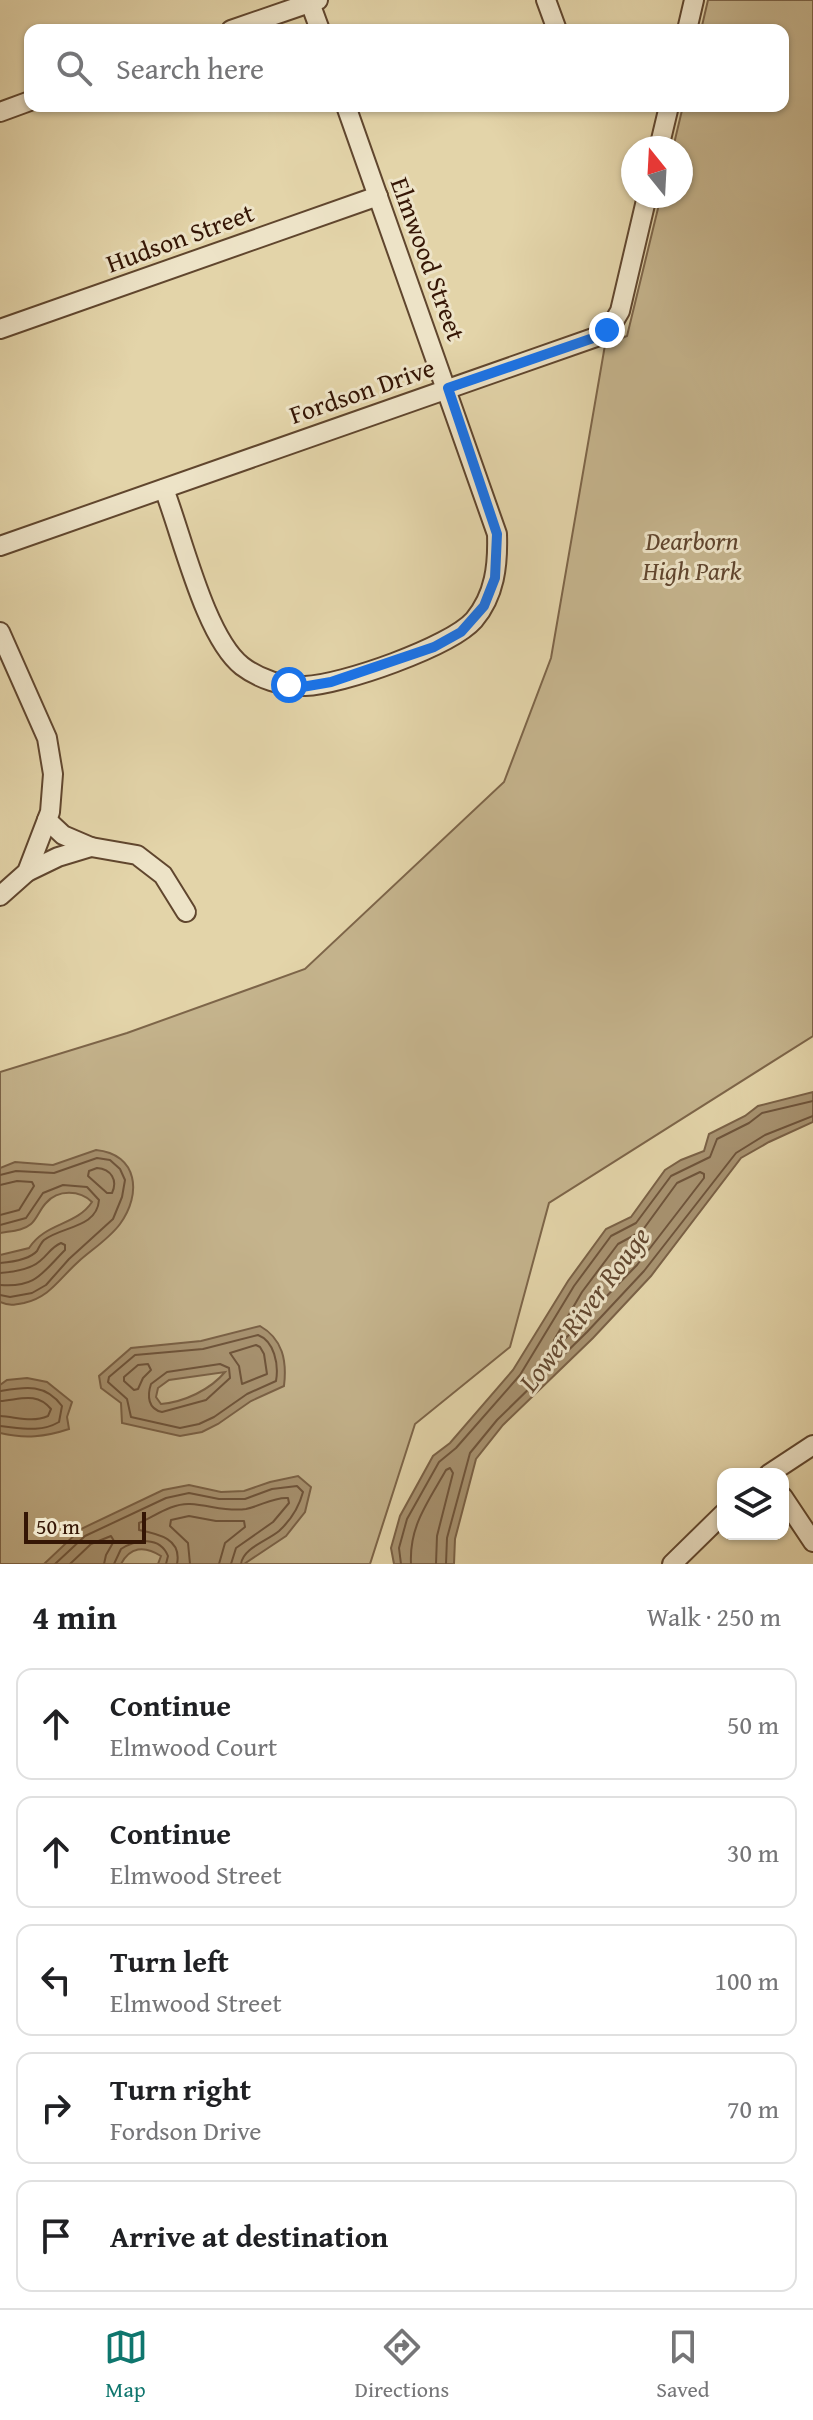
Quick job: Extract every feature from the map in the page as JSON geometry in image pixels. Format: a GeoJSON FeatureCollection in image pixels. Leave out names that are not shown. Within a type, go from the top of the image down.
{"type":"FeatureCollection","features":[{"type":"Feature","properties":{"kind":"street"},"geometry":{"type":"LineString","coordinates":[[546,0],[555,24]]}},
{"type":"Feature","properties":{"kind":"street"},"geometry":{"type":"LineString","coordinates":[[688,24],[694,0]]}},
{"type":"Feature","properties":{"kind":"street"},"geometry":{"type":"LineString","coordinates":[[248,24],[312,1],[318,24]]}},
{"type":"Feature","properties":{"kind":"street"},"geometry":{"type":"LineString","coordinates":[[0,112],[24,103]]}},
{"type":"Feature","properties":{"kind":"street","name":"Elmwood Street"},"geometry":{"type":"LineString","coordinates":[[164,489],[219,639],[239,664],[264,679],[302,687],[331,682],[399,660],[434,647],[461,632],[484,606],[495,578],[497,534],[348,112]]}},
{"type":"Feature","properties":{"kind":"street"},"geometry":{"type":"LineString","coordinates":[[662,136],[668,112]]}},
{"type":"Feature","properties":{"kind":"street","name":"Hudson Street"},"geometry":{"type":"LineString","coordinates":[[0,329],[378,196]]}},
{"type":"Feature","properties":{"kind":"street","name":"Fordson Drive"},"geometry":{"type":"LineString","coordinates":[[0,546],[599,336],[620,311],[644,208]]}},
{"type":"Feature","properties":{"kind":"street"},"geometry":{"type":"LineString","coordinates":[[0,632],[47,738],[53,774],[47,820],[27,872]]}},
{"type":"Feature","properties":{"kind":"street"},"geometry":{"type":"LineString","coordinates":[[47,820],[63,835],[91,847],[137,855],[163,875],[186,912]]}},
{"type":"Feature","properties":{"kind":"street"},"geometry":{"type":"LineString","coordinates":[[0,896],[27,872],[58,857],[91,847]]}},
{"type":"Feature","properties":{"kind":"street"},"geometry":{"type":"LineString","coordinates":[[778,1468],[813,1445]]}},
{"type":"Feature","properties":{"kind":"street"},"geometry":{"type":"LineString","coordinates":[[789,1506],[813,1542]]}},
{"type":"Feature","properties":{"kind":"street"},"geometry":{"type":"LineString","coordinates":[[672,1564],[717,1520]]}},
{"type":"Feature","properties":{"kind":"green space","name":"Dearborn High Park"},"geometry":{"type":"Polygon","coordinates":[[[708,0],[813,0],[813,1036],[549,1203],[510,1347],[415,1424],[370,1564],[0,1564],[0,1072],[127,1033],[305,969],[504,782],[551,658],[605,345],[627,336],[658,208],[693,208],[693,136],[676,136],[682,112],[789,112],[789,24],[702,24],[708,0]]]}},
{"type":"Feature","properties":{"kind":"water","name":"Lower River Rouge"},"geometry":{"type":"Polygon","coordinates":[[[813,1092],[813,1122],[741,1158],[651,1276],[593,1338],[503,1425],[476,1459],[455,1539],[454,1564],[394,1564],[391,1548],[400,1516],[433,1456],[450,1443],[513,1370],[568,1281],[606,1229],[631,1217],[665,1170],[704,1151],[709,1134],[758,1106],[813,1092]]]}},
{"type":"Feature","properties":{"kind":"water"},"geometry":{"type":"Polygon","coordinates":[[[96,1150],[121,1159],[132,1177],[131,1200],[120,1224],[41,1296],[17,1304],[0,1302],[0,1255],[29,1248],[44,1233],[78,1216],[92,1202],[75,1193],[57,1195],[46,1203],[28,1226],[0,1233],[0,1168],[15,1162],[53,1165],[96,1150]]]}},
{"type":"Feature","properties":{"kind":"water"},"geometry":{"type":"Polygon","coordinates":[[[260,1326],[274,1337],[282,1352],[284,1386],[251,1401],[202,1432],[180,1436],[122,1423],[121,1403],[101,1388],[99,1376],[131,1348],[201,1341],[260,1326]],[[225,1372],[169,1380],[158,1388],[156,1397],[161,1404],[179,1401],[204,1390],[225,1372]]]}},
{"type":"Feature","properties":{"kind":"water"},"geometry":{"type":"Polygon","coordinates":[[[27,1378],[47,1382],[72,1402],[67,1417],[69,1429],[35,1436],[0,1433],[0,1385],[7,1380],[27,1378]]]}},
{"type":"Feature","properties":{"kind":"water"},"geometry":{"type":"Polygon","coordinates":[[[298,1476],[311,1487],[305,1512],[286,1536],[244,1564],[158,1564],[161,1556],[143,1549],[133,1551],[121,1564],[44,1564],[81,1529],[163,1490],[189,1485],[221,1492],[244,1491],[298,1476]]]}},
{"type":"Feature","properties":{"kind":"route"},"geometry":{"type":"LineString","coordinates":[[289,685],[302,687],[331,682],[399,660],[450,640],[473,620],[484,606],[495,578],[497,534],[448,388],[599,336],[607,330]]}}]}
